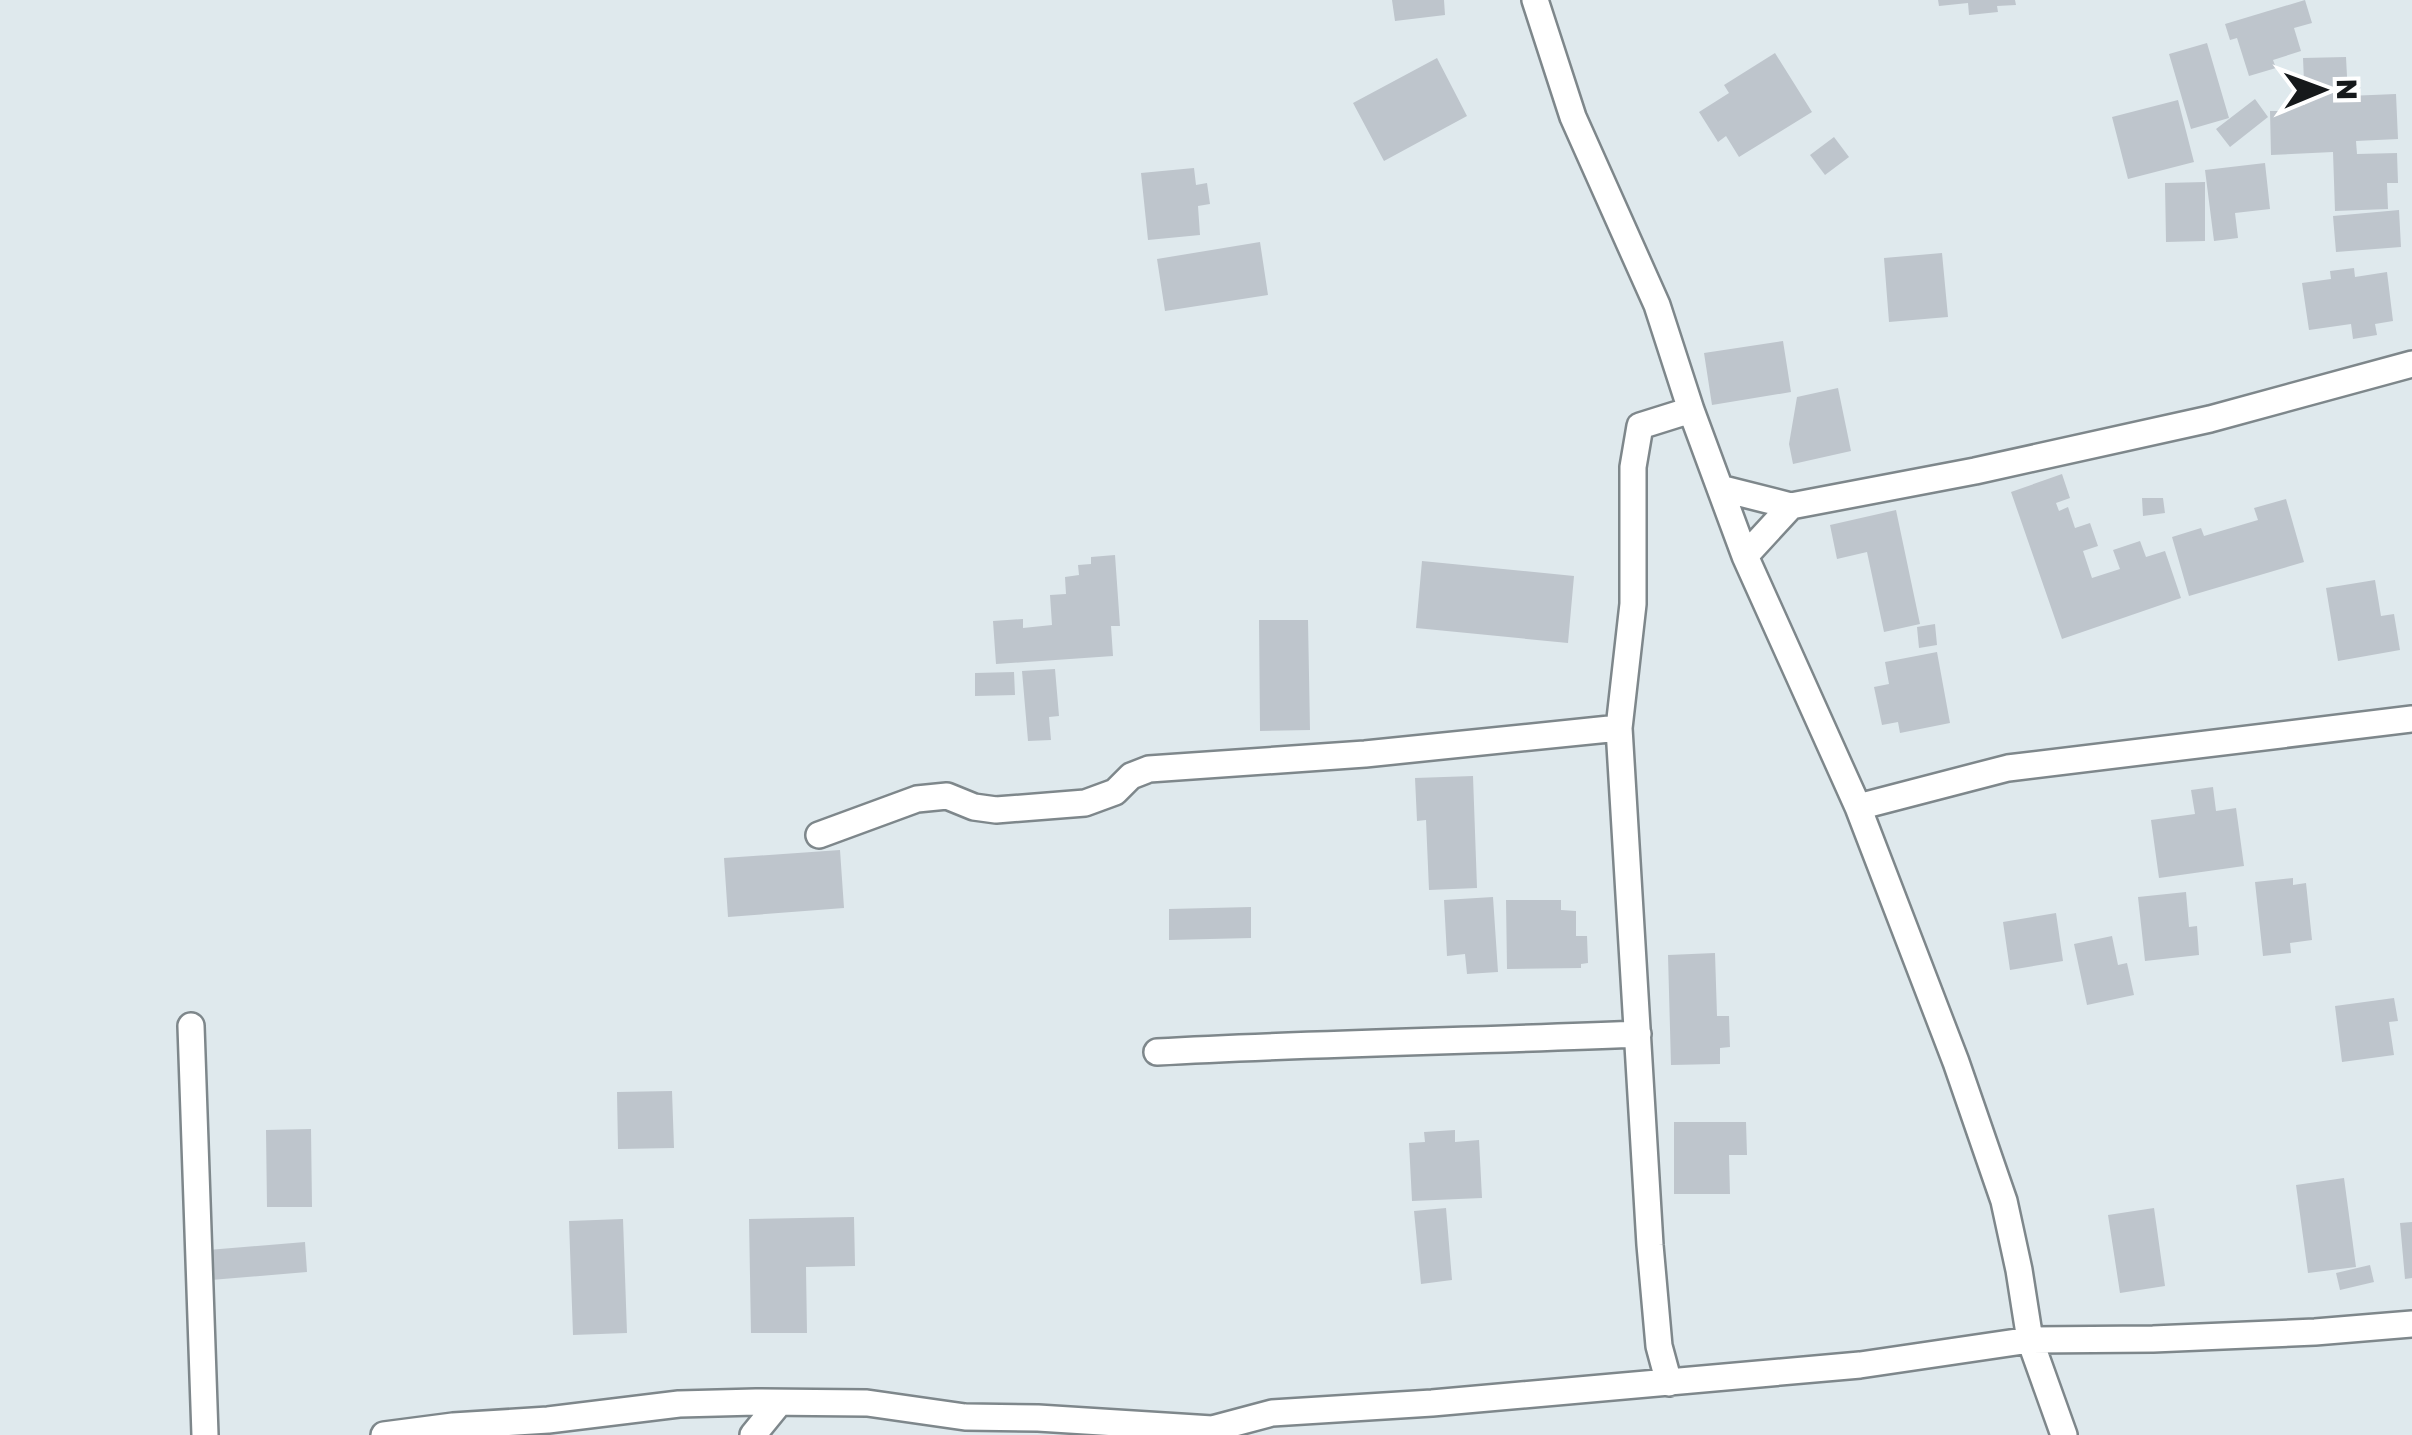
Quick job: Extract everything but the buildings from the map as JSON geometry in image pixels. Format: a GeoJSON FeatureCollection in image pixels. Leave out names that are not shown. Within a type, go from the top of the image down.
{"type":"FeatureCollection","features":[{"type":"Feature","properties":{"kind":"street"},"geometry":{"type":"LineString","coordinates":[[1535,0],[1573,117],[1658,305],[1691,410],[1745,556],[1858,807],[1956,1062],[2004,1201],[2020,1270],[2030,1340],[2064,1435]]}},
{"type":"Feature","properties":{"kind":"street"},"geometry":{"type":"LineString","coordinates":[[1720,488],[1790,506],[1975,471],[2210,419],[2412,364]]}},
{"type":"Feature","properties":{"kind":"street"},"geometry":{"type":"LineString","coordinates":[[1668,1383],[1659,1346],[1620,728],[1634,604],[1633,467],[1640,426],[1691,410]]}},
{"type":"Feature","properties":{"kind":"street"},"geometry":{"type":"LineString","coordinates":[[1745,556],[1790,506]]}},
{"type":"Feature","properties":{"kind":"street"},"geometry":{"type":"LineString","coordinates":[[1858,807],[2008,768],[2412,719]]}},
{"type":"Feature","properties":{"kind":"street"},"geometry":{"type":"LineString","coordinates":[[818,835],[918,799],[948,796],[974,807],[996,810],[1050,807],[1085,803],[1115,792],[1131,776],[1148,769],[1365,754],[1620,728]]}},
{"type":"Feature","properties":{"kind":"street"},"geometry":{"type":"LineString","coordinates":[[191,1026],[205,1435]]}},
{"type":"Feature","properties":{"kind":"street"},"geometry":{"type":"LineString","coordinates":[[1157,1052],[1638,1034]]}},
{"type":"Feature","properties":{"kind":"street"},"geometry":{"type":"LineString","coordinates":[[384,1435],[679,1404],[779,1403],[867,1404],[965,1418],[982,1426],[1138,1423],[1212,1430],[1272,1413],[1860,1365],[2030,1340],[2153,1339],[2412,1324]]}},
{"type":"Feature","properties":{"kind":"street"},"geometry":{"type":"LineString","coordinates":[[753,1435],[779,1403]]}},
{"type":"Feature","properties":{"kind":"street"},"geometry":{"type":"LineString","coordinates":[[1327,1435],[1345,1410]]}}]}
